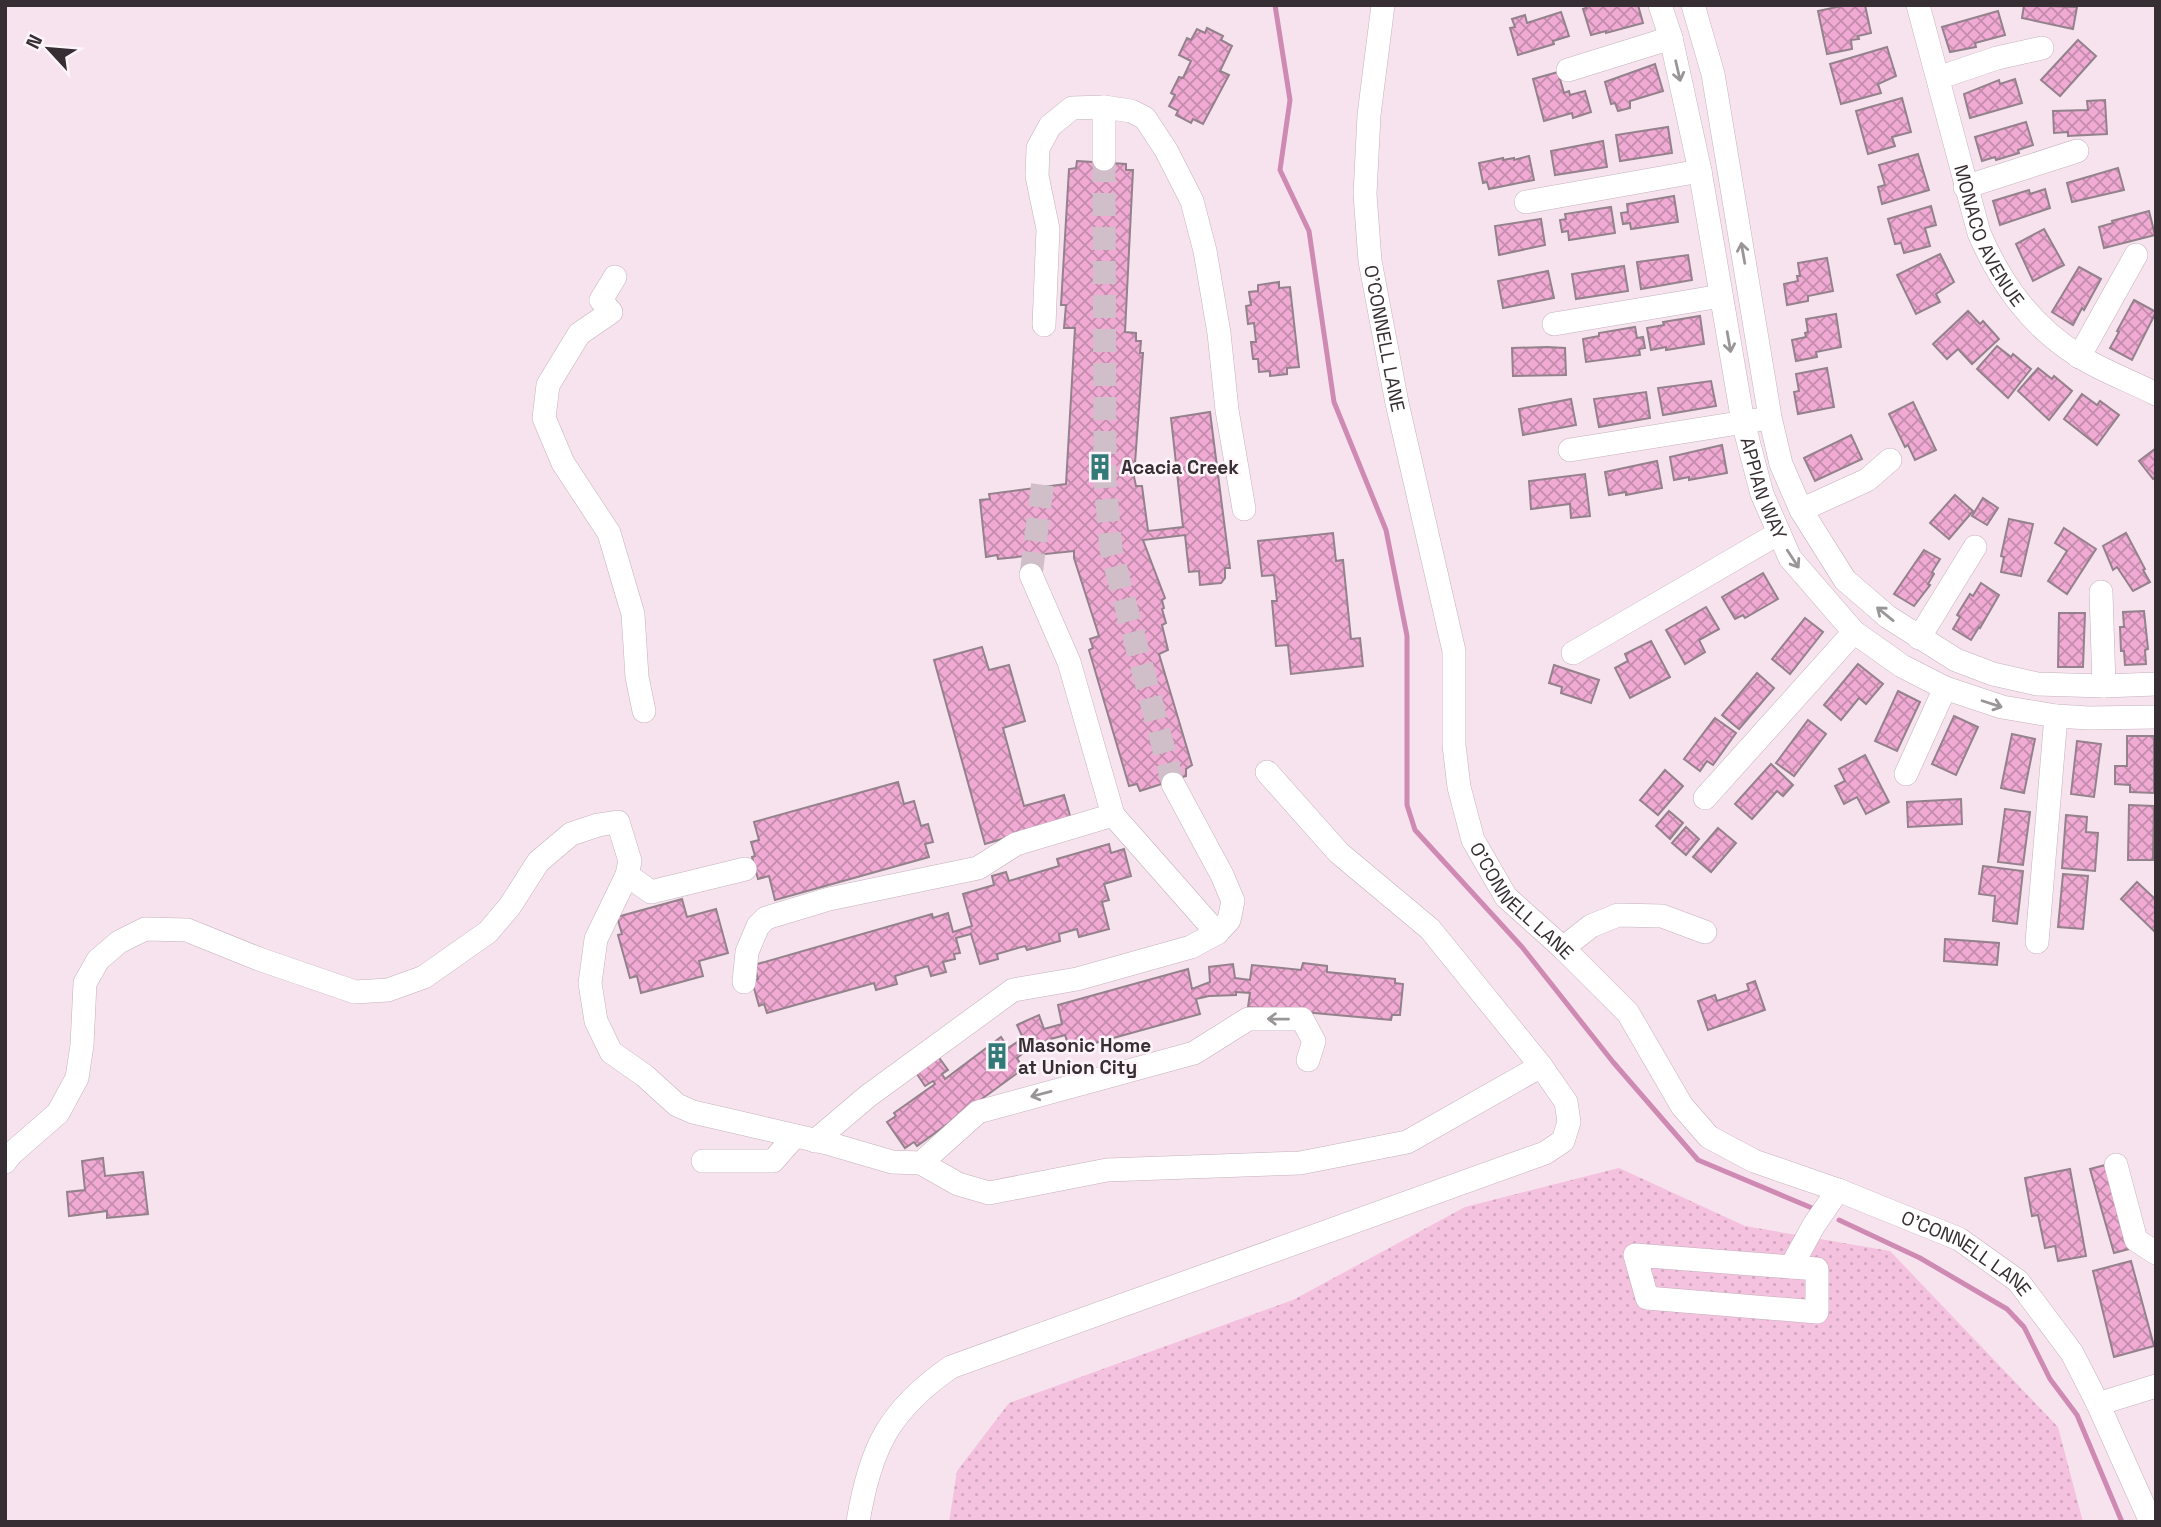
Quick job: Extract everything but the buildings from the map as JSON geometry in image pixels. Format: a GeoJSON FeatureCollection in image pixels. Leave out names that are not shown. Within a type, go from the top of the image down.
{"type":"FeatureCollection","features":[{"type":"Feature","properties":{"kind":"street","name":"O’CONNELL LANE"},"geometry":{"type":"LineString","coordinates":[[1383,5],[1369,116],[1365,194],[1370,261],[1398,403],[1454,651],[1454,745],[1459,787],[1473,840],[1506,897],[1563,948],[1628,1013],[1682,1106],[1709,1137],[1754,1161],[1847,1193],[1959,1239],[2018,1280],[2072,1353],[2151,1522]]}},
{"type":"Feature","properties":{"kind":"street","name":"APPIAN WAY"},"geometry":{"type":"LineString","coordinates":[[1660,5],[1671,38],[1700,171],[1743,422],[1762,494],[1790,558],[1854,632],[1902,666],[1945,688],[2002,707],[2056,716],[2156,717]]}},
{"type":"Feature","properties":{"kind":"street","name":"APPIAN WAY"},"geometry":{"type":"LineString","coordinates":[[1693,5],[1713,74],[1770,417],[1781,464],[1801,510],[1846,580],[1888,617],[1919,638],[1956,660],[1993,674],[2037,684],[2156,684]]}},
{"type":"Feature","properties":{"kind":"street","name":"MONACO AVENUE"},"geometry":{"type":"LineString","coordinates":[[1918,5],[1979,233],[1990,260],[2006,287],[2038,326],[2079,357],[2156,394]]}},
{"type":"Feature","properties":{"kind":"street"},"geometry":{"type":"LineString","coordinates":[[1568,70],[1671,38]]}},
{"type":"Feature","properties":{"kind":"street"},"geometry":{"type":"LineString","coordinates":[[1938,78],[1997,58],[2042,48]]}},
{"type":"Feature","properties":{"kind":"street"},"geometry":{"type":"LineString","coordinates":[[1104,107],[1104,159]]}},
{"type":"Feature","properties":{"kind":"street"},"geometry":{"type":"LineString","coordinates":[[1044,325],[1048,229],[1037,176],[1038,148],[1050,126],[1072,108],[1104,107],[1132,111],[1145,118],[1166,150],[1192,201],[1205,251],[1219,333],[1227,410],[1244,509]]}},
{"type":"Feature","properties":{"kind":"street"},"geometry":{"type":"LineString","coordinates":[[1965,187],[2077,151]]}},
{"type":"Feature","properties":{"kind":"street"},"geometry":{"type":"LineString","coordinates":[[1526,202],[1700,171]]}},
{"type":"Feature","properties":{"kind":"street"},"geometry":{"type":"LineString","coordinates":[[2079,357],[2136,255]]}},
{"type":"Feature","properties":{"kind":"street"},"geometry":{"type":"LineString","coordinates":[[615,277],[601,300],[611,312],[579,334],[548,386],[544,418],[563,463],[609,533],[633,614],[636,677],[644,711]]}},
{"type":"Feature","properties":{"kind":"street"},"geometry":{"type":"LineString","coordinates":[[1554,324],[1721,296]]}},
{"type":"Feature","properties":{"kind":"street"},"geometry":{"type":"LineString","coordinates":[[1570,450],[1770,417]]}},
{"type":"Feature","properties":{"kind":"street"},"geometry":{"type":"LineString","coordinates":[[1801,510],[1867,480],[1889,460]]}},
{"type":"Feature","properties":{"kind":"street"},"geometry":{"type":"LineString","coordinates":[[1573,653],[1779,533]]}},
{"type":"Feature","properties":{"kind":"street"},"geometry":{"type":"LineString","coordinates":[[1919,638],[1975,547]]}},
{"type":"Feature","properties":{"kind":"street"},"geometry":{"type":"LineString","coordinates":[[1031,575],[1069,662],[1113,815],[1217,933]]}},
{"type":"Feature","properties":{"kind":"street"},"geometry":{"type":"LineString","coordinates":[[1826,601],[1846,580]]}},
{"type":"Feature","properties":{"kind":"street"},"geometry":{"type":"LineString","coordinates":[[2101,592],[2104,686]]}},
{"type":"Feature","properties":{"kind":"street"},"geometry":{"type":"LineString","coordinates":[[1705,798],[1854,632]]}},
{"type":"Feature","properties":{"kind":"street"},"geometry":{"type":"LineString","coordinates":[[1906,774],[1945,688]]}},
{"type":"Feature","properties":{"kind":"street"},"geometry":{"type":"LineString","coordinates":[[2037,942],[2056,716]]}},
{"type":"Feature","properties":{"kind":"street"},"geometry":{"type":"LineString","coordinates":[[858,1522],[866,1481],[878,1443],[901,1410],[923,1386],[951,1367],[1545,1153],[1563,1141],[1569,1122],[1566,1102],[1541,1066],[1430,929],[1339,853],[1267,772]]}},
{"type":"Feature","properties":{"kind":"street"},"geometry":{"type":"LineString","coordinates":[[703,1161],[773,1161],[868,1097],[1013,990],[1077,979],[1191,947],[1217,933],[1228,920],[1233,901],[1222,875],[1172,784]]}},
{"type":"Feature","properties":{"kind":"street"},"geometry":{"type":"LineString","coordinates":[[744,982],[747,952],[758,926],[766,918],[829,899],[978,868],[1016,844],[1113,815]]}},
{"type":"Feature","properties":{"kind":"street"},"geometry":{"type":"LineString","coordinates":[[5,1162],[10,1154],[58,1113],[77,1078],[82,1045],[85,983],[98,960],[119,942],[145,929],[187,930],[259,959],[355,992],[388,990],[424,977],[488,932],[510,906],[538,862],[571,834],[618,822],[630,861],[627,875],[596,939],[590,983],[596,1021],[611,1052],[645,1076],[677,1105],[693,1112],[892,1162],[921,1163],[958,1184],[989,1193],[1107,1170],[1300,1163],[1407,1142],[1541,1066]]}},
{"type":"Feature","properties":{"kind":"street"},"geometry":{"type":"LineString","coordinates":[[627,875],[651,892],[745,869]]}},
{"type":"Feature","properties":{"kind":"street"},"geometry":{"type":"LineString","coordinates":[[1563,948],[1591,926],[1618,915],[1662,916],[1705,932]]}},
{"type":"Feature","properties":{"kind":"street"},"geometry":{"type":"LineString","coordinates":[[921,1163],[978,1112],[1194,1053],[1248,1019],[1302,1019],[1314,1041],[1308,1060]]}},
{"type":"Feature","properties":{"kind":"street"},"geometry":{"type":"LineString","coordinates":[[2116,1165],[2136,1240],[2156,1253]]}},
{"type":"Feature","properties":{"kind":"street"},"geometry":{"type":"LineString","coordinates":[[1791,1267],[1814,1225],[1847,1193]]}},
{"type":"Feature","properties":{"kind":"street"},"geometry":{"type":"LineString","coordinates":[[1635,1255],[1791,1267],[1816,1269],[1817,1312],[1647,1298],[1635,1255]]}},
{"type":"Feature","properties":{"kind":"street"},"geometry":{"type":"LineString","coordinates":[[2098,1404],[2156,1387]]}},
{"type":"Feature","properties":{"kind":"shaded area"},"geometry":{"type":"Polygon","coordinates":[[[1619,1168],[1745,1226],[1890,1251],[2058,1427],[2083,1522],[949,1522],[957,1471],[1009,1403],[1293,1300],[1465,1207],[1619,1168]]]}},
{"type":"Feature","properties":{"kind":"waterway"},"geometry":{"type":"LineString","coordinates":[[1275,5],[1290,100],[1280,170],[1309,231],[1334,402],[1386,530],[1407,636],[1407,805],[1415,830],[1522,947],[1613,1062],[1698,1160],[1812,1208]]}},
{"type":"Feature","properties":{"kind":"waterway"},"geometry":{"type":"LineString","coordinates":[[1839,1220],[1920,1258],[2007,1309],[2024,1327],[2050,1379],[2077,1415],[2122,1522]]}},
{"type":"Feature","properties":{"kind":"tunnel"},"geometry":{"type":"LineString","coordinates":[[1104,159],[1105,480],[1111,550],[1173,784]]}},
{"type":"Feature","properties":{"kind":"tunnel"},"geometry":{"type":"LineString","coordinates":[[1031,575],[1043,481]]}},
{"type":"Feature","properties":{"kind":"place","name":"Acacia Creek"},"geometry":{"type":"Point","coordinates":[1100,467]}},
{"type":"Feature","properties":{"kind":"place","name":"Masonic Home at Union City"},"geometry":{"type":"Point","coordinates":[997,1056]}}]}
